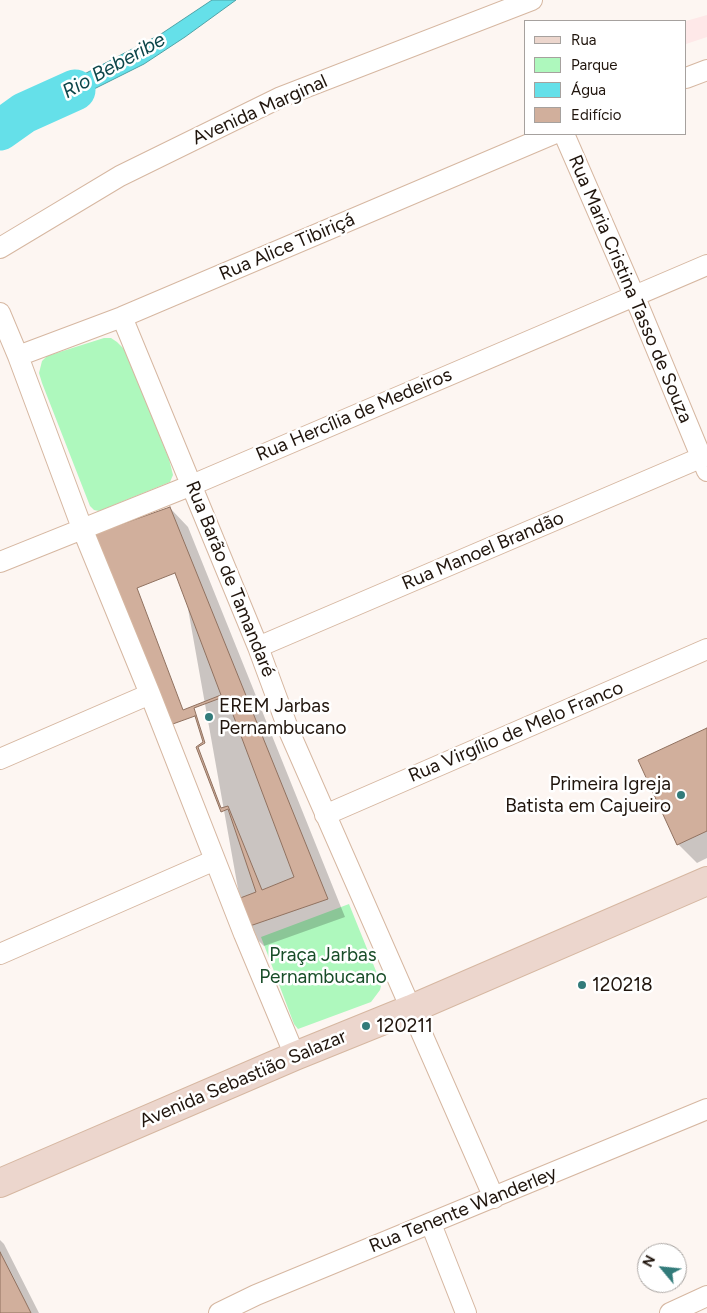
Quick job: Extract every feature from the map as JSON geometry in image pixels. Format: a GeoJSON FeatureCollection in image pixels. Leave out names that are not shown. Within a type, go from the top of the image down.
{"type":"FeatureCollection","features":[{"type":"Feature","properties":{"kind":"street","name":"Avenida Marginal"},"geometry":{"type":"LineString","coordinates":[[0,248],[120,176],[282,97],[532,0]]}},
{"type":"Feature","properties":{"kind":"street"},"geometry":{"type":"LineString","coordinates":[[687,78],[707,70]]}},
{"type":"Feature","properties":{"kind":"street","name":"Rua Alice Tibiriçá"},"geometry":{"type":"LineString","coordinates":[[18,356],[122,317],[551,135]]}},
{"type":"Feature","properties":{"kind":"street","name":"Rua Maria Cristina Tasso de Souza"},"geometry":{"type":"LineString","coordinates":[[564,135],[705,461]]}},
{"type":"Feature","properties":{"kind":"street","name":"Rua Hercília de Medeiros"},"geometry":{"type":"LineString","coordinates":[[0,562],[192,485],[707,265]]}},
{"type":"Feature","properties":{"kind":"street"},"geometry":{"type":"LineString","coordinates":[[0,313],[82,528],[150,694],[244,934],[295,1056]]}},
{"type":"Feature","properties":{"kind":"street","name":"Rua Barão de Tamandaré"},"geometry":{"type":"LineString","coordinates":[[122,317],[258,647],[289,731],[494,1198]]}},
{"type":"Feature","properties":{"kind":"street","name":"Rua Manoel Brandão"},"geometry":{"type":"LineString","coordinates":[[258,647],[705,461]]}},
{"type":"Feature","properties":{"kind":"street","name":"Rua Virgílio de Melo Franco"},"geometry":{"type":"LineString","coordinates":[[325,815],[707,649]]}},
{"type":"Feature","properties":{"kind":"street"},"geometry":{"type":"LineString","coordinates":[[0,759],[150,694]]}},
{"type":"Feature","properties":{"kind":"street"},"geometry":{"type":"LineString","coordinates":[[0,954],[215,860]]}},
{"type":"Feature","properties":{"kind":"street","name":"Avenida Sebastião Salazar"},"geometry":{"type":"LineString","coordinates":[[0,1183],[707,881]]}},
{"type":"Feature","properties":{"kind":"street","name":"Rua Tenente Wanderley"},"geometry":{"type":"LineString","coordinates":[[219,1313],[256,1295],[707,1110]]}},
{"type":"Feature","properties":{"kind":"street"},"geometry":{"type":"LineString","coordinates":[[431,1224],[466,1313]]}},
{"type":"Feature","properties":{"kind":"street"},"geometry":{"type":"LineString","coordinates":[[670,1313],[707,1296]]}},
{"type":"Feature","properties":{"kind":"shaded area"},"geometry":{"type":"Polygon","coordinates":[[[707,15],[707,37],[687,44],[687,21],[707,15]]]}},
{"type":"Feature","properties":{"kind":"green space"},"geometry":{"type":"Polygon","coordinates":[[[104,338],[111,338],[125,350],[169,459],[173,475],[170,482],[99,511],[94,510],[90,506],[39,373],[42,361],[47,356],[104,338]]]}},
{"type":"Feature","properties":{"kind":"green space","name":"Praça Jarbas Pernambucano"},"geometry":{"type":"Polygon","coordinates":[[[349,904],[378,976],[381,986],[380,990],[371,1002],[298,1029],[294,1024],[261,937],[349,904]]]}},
{"type":"Feature","properties":{"kind":"water"},"geometry":{"type":"Polygon","coordinates":[[[212,0],[236,0],[144,64],[28,120],[20,102],[69,82],[161,34],[212,0]]]}},
{"type":"Feature","properties":{"kind":"building","name":"EREM Jarbas Pernambucano"},"geometry":{"type":"Polygon","coordinates":[[[170,507],[328,899],[244,928],[94,534],[170,507]]]}},
{"type":"Feature","properties":{"kind":"building"},"geometry":{"type":"Polygon","coordinates":[[[175,573],[221,695],[183,710],[137,588],[175,573]]]}},
{"type":"Feature","properties":{"kind":"building"},"geometry":{"type":"Polygon","coordinates":[[[226,696],[294,877],[262,890],[228,806],[221,808],[198,747],[205,743],[194,708],[226,696]]]}},
{"type":"Feature","properties":{"kind":"building"},"geometry":{"type":"Polygon","coordinates":[[[195,716],[203,742],[196,747],[221,812],[228,809],[256,892],[235,900],[170,725],[195,716]]]}},
{"type":"Feature","properties":{"kind":"building","name":"Primeira Igreja Batista em Cajueiro"},"geometry":{"type":"Polygon","coordinates":[[[707,728],[707,831],[677,845],[638,760],[707,728]]]}},
{"type":"Feature","properties":{"kind":"building"},"geometry":{"type":"Polygon","coordinates":[[[0,1252],[25,1301],[31,1313],[0,1313],[0,1252]]]}},
{"type":"Feature","properties":{"kind":"waterway","name":"Rio Beberibe"},"geometry":{"type":"LineString","coordinates":[[0,130],[24,113],[75,90]]}},
{"type":"Feature","properties":{"kind":"place","name":"EREM Jarbas Pernambucano"},"geometry":{"type":"Point","coordinates":[209,717]}},
{"type":"Feature","properties":{"kind":"place","name":"Primeira Igreja Batista em Cajueiro"},"geometry":{"type":"Point","coordinates":[681,795]}},
{"type":"Feature","properties":{"kind":"place","name":"120218"},"geometry":{"type":"Point","coordinates":[582,985]}},
{"type":"Feature","properties":{"kind":"place","name":"120211"},"geometry":{"type":"Point","coordinates":[366,1026]}}]}
